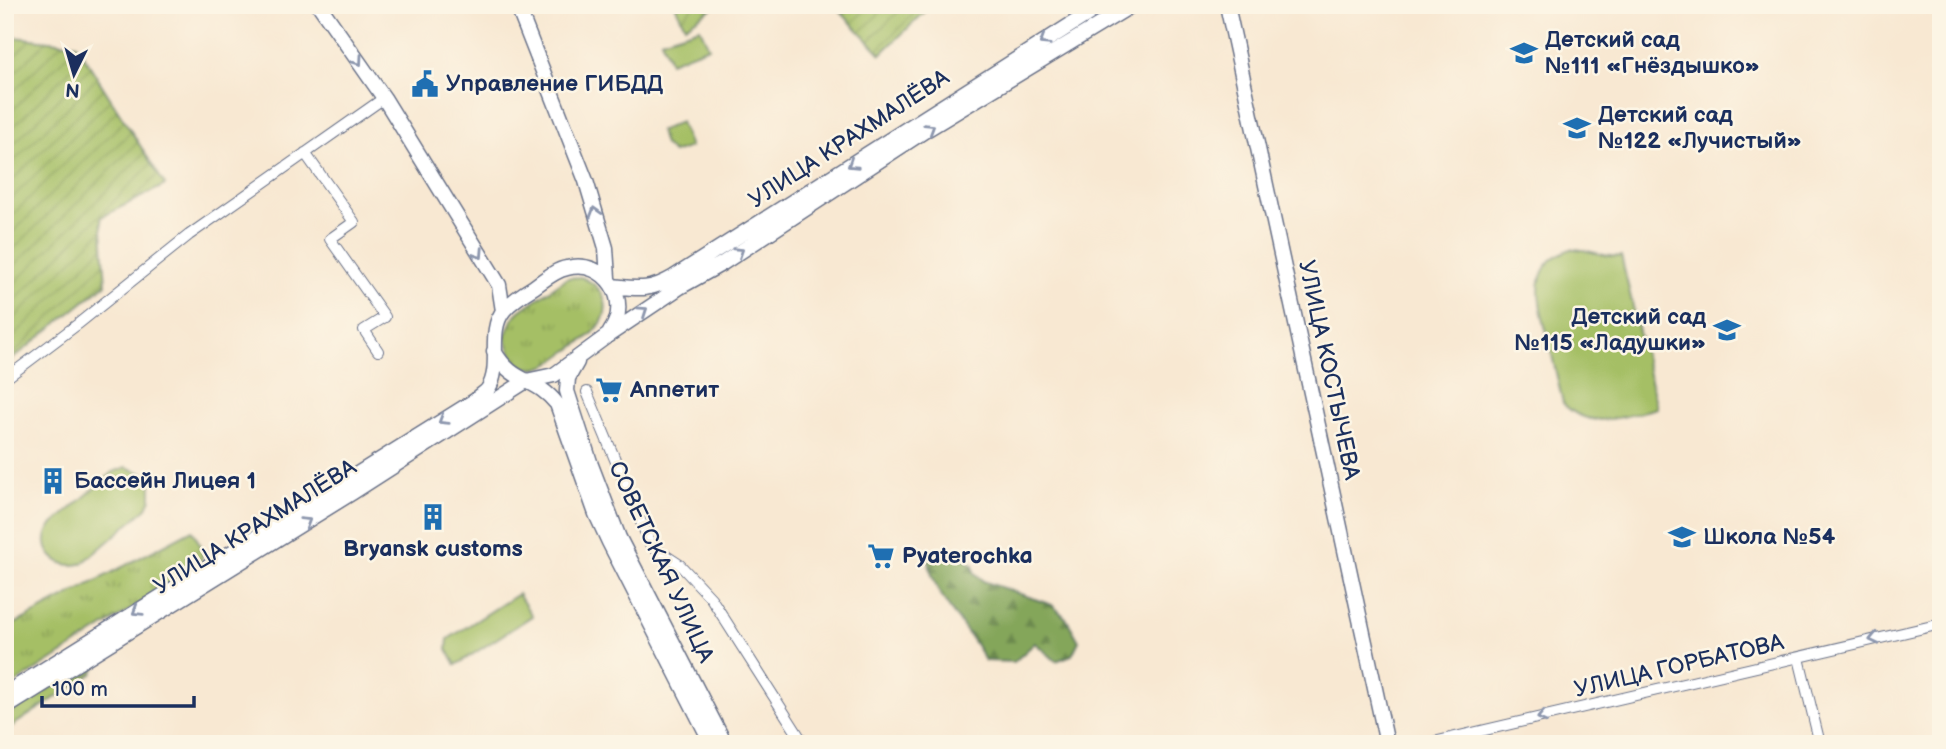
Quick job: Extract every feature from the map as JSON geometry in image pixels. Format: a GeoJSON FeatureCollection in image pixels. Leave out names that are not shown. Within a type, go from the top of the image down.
{"type":"FeatureCollection","features":[{"type":"Feature","properties":{"kind":"main road"},"geometry":{"type":"LineString","coordinates":[[5,694],[476,400],[489,388],[495,338],[503,311],[499,285],[384,98],[319,5]]}},
{"type":"Feature","properties":{"kind":"main road"},"geometry":{"type":"LineString","coordinates":[[495,351],[501,363],[513,375],[526,381],[554,375],[607,336],[619,310],[618,296],[610,282],[606,248],[586,181],[517,5]]}},
{"type":"Feature","properties":{"kind":"main road","name":"УЛИЦА КРАХМАЛЁВА"},"geometry":{"type":"LineString","coordinates":[[610,282],[645,289],[656,287],[674,277],[1102,5]]}},
{"type":"Feature","properties":{"kind":"main road","name":"УЛИЦА КРАХМАЛЁВА"},"geometry":{"type":"LineString","coordinates":[[607,336],[926,130],[1132,5]]}},
{"type":"Feature","properties":{"kind":"main road","name":"УЛИЦА КОСТЫЧЕВА"},"geometry":{"type":"LineString","coordinates":[[1227,5],[1387,744]]}},
{"type":"Feature","properties":{"kind":"main road"},"geometry":{"type":"LineString","coordinates":[[503,311],[524,293],[568,267],[589,268],[610,282]]}},
{"type":"Feature","properties":{"kind":"main road","name":"СОВЕТСКАЯ УЛИЦА"},"geometry":{"type":"LineString","coordinates":[[580,356],[568,378],[567,391],[603,498],[643,585],[725,744]]}},
{"type":"Feature","properties":{"kind":"main road","name":"УЛИЦА КРАХМАЛЁВА"},"geometry":{"type":"LineString","coordinates":[[5,708],[526,381]]}},
{"type":"Feature","properties":{"kind":"main road","name":"СОВЕТСКАЯ УЛИЦА"},"geometry":{"type":"LineString","coordinates":[[526,381],[547,391],[557,404],[596,514],[712,744]]}},
{"type":"Feature","properties":{"kind":"street"},"geometry":{"type":"LineString","coordinates":[[5,379],[189,235],[384,98]]}},
{"type":"Feature","properties":{"kind":"street"},"geometry":{"type":"LineString","coordinates":[[305,153],[354,222],[330,239],[385,317],[364,330],[378,351]]}},
{"type":"Feature","properties":{"kind":"street"},"geometry":{"type":"LineString","coordinates":[[587,392],[651,546],[680,565],[711,598],[804,744]]}},
{"type":"Feature","properties":{"kind":"street","name":"УЛИЦА ГОРБАТОВА"},"geometry":{"type":"LineString","coordinates":[[1425,744],[1941,624]]}},
{"type":"Feature","properties":{"kind":"street"},"geometry":{"type":"LineString","coordinates":[[1799,658],[1820,744]]}},
{"type":"Feature","properties":{"kind":"green space"},"geometry":{"type":"Polygon","coordinates":[[[675,5],[717,5],[685,26],[675,5]]]}},
{"type":"Feature","properties":{"kind":"green space"},"geometry":{"type":"Polygon","coordinates":[[[834,5],[932,5],[881,54],[834,5]]]}},
{"type":"Feature","properties":{"kind":"green space"},"geometry":{"type":"Polygon","coordinates":[[[700,28],[709,47],[670,62],[661,40],[700,28]]]}},
{"type":"Feature","properties":{"kind":"green space"},"geometry":{"type":"Polygon","coordinates":[[[5,36],[76,44],[165,185],[101,217],[106,284],[5,365],[5,36]]]}},
{"type":"Feature","properties":{"kind":"green space"},"geometry":{"type":"Polygon","coordinates":[[[680,122],[690,147],[673,153],[664,145],[660,131],[680,122]]]}},
{"type":"Feature","properties":{"kind":"green space"},"geometry":{"type":"Polygon","coordinates":[[[1571,249],[1621,256],[1657,408],[1620,418],[1595,419],[1573,412],[1563,403],[1541,311],[1539,286],[1547,265],[1571,249]]]}},
{"type":"Feature","properties":{"kind":"green space"},"geometry":{"type":"Polygon","coordinates":[[[581,277],[597,287],[605,300],[606,308],[600,324],[588,337],[545,366],[535,368],[519,364],[505,336],[513,318],[567,278],[581,277]]]}},
{"type":"Feature","properties":{"kind":"green space"},"geometry":{"type":"Polygon","coordinates":[[[126,467],[142,473],[151,483],[151,499],[147,508],[83,563],[74,565],[58,561],[48,550],[46,543],[51,526],[113,472],[126,467]]]}},
{"type":"Feature","properties":{"kind":"green space"},"geometry":{"type":"Polygon","coordinates":[[[192,530],[204,551],[199,566],[5,690],[5,629],[192,530]]]}},
{"type":"Feature","properties":{"kind":"green space"},"geometry":{"type":"Polygon","coordinates":[[[942,551],[960,555],[973,565],[974,572],[983,581],[1052,605],[1066,618],[1079,641],[1072,655],[1056,661],[1035,643],[1014,662],[985,661],[936,586],[928,557],[942,551]]]}},
{"type":"Feature","properties":{"kind":"green space"},"geometry":{"type":"Polygon","coordinates":[[[518,594],[532,616],[456,665],[447,649],[448,639],[518,594]]]}},
{"type":"Feature","properties":{"kind":"green space"},"geometry":{"type":"Polygon","coordinates":[[[100,656],[93,673],[9,728],[5,725],[5,718],[10,713],[100,656]]]}},
{"type":"Feature","properties":{"kind":"place","name":"Детский сад №111 «Гнёздышко»"},"geometry":{"type":"Point","coordinates":[1524,53]}},
{"type":"Feature","properties":{"kind":"place","name":"Управление ГИБДД"},"geometry":{"type":"Point","coordinates":[425,84]}},
{"type":"Feature","properties":{"kind":"place","name":"Детский сад №122 «Лучистый»"},"geometry":{"type":"Point","coordinates":[1577,128]}},
{"type":"Feature","properties":{"kind":"place","name":"Детский сад №115 «Ладушки»"},"geometry":{"type":"Point","coordinates":[1727,330]}},
{"type":"Feature","properties":{"kind":"place","name":"Аппетит"},"geometry":{"type":"Point","coordinates":[609,390]}},
{"type":"Feature","properties":{"kind":"place","name":"Бассейн Лицея 1"},"geometry":{"type":"Point","coordinates":[53,481]}},
{"type":"Feature","properties":{"kind":"place","name":"Bryansk customs"},"geometry":{"type":"Point","coordinates":[433,517]}},
{"type":"Feature","properties":{"kind":"place","name":"Школа №54"},"geometry":{"type":"Point","coordinates":[1682,537]}},
{"type":"Feature","properties":{"kind":"place","name":"Pyaterochka"},"geometry":{"type":"Point","coordinates":[881,556]}}]}
